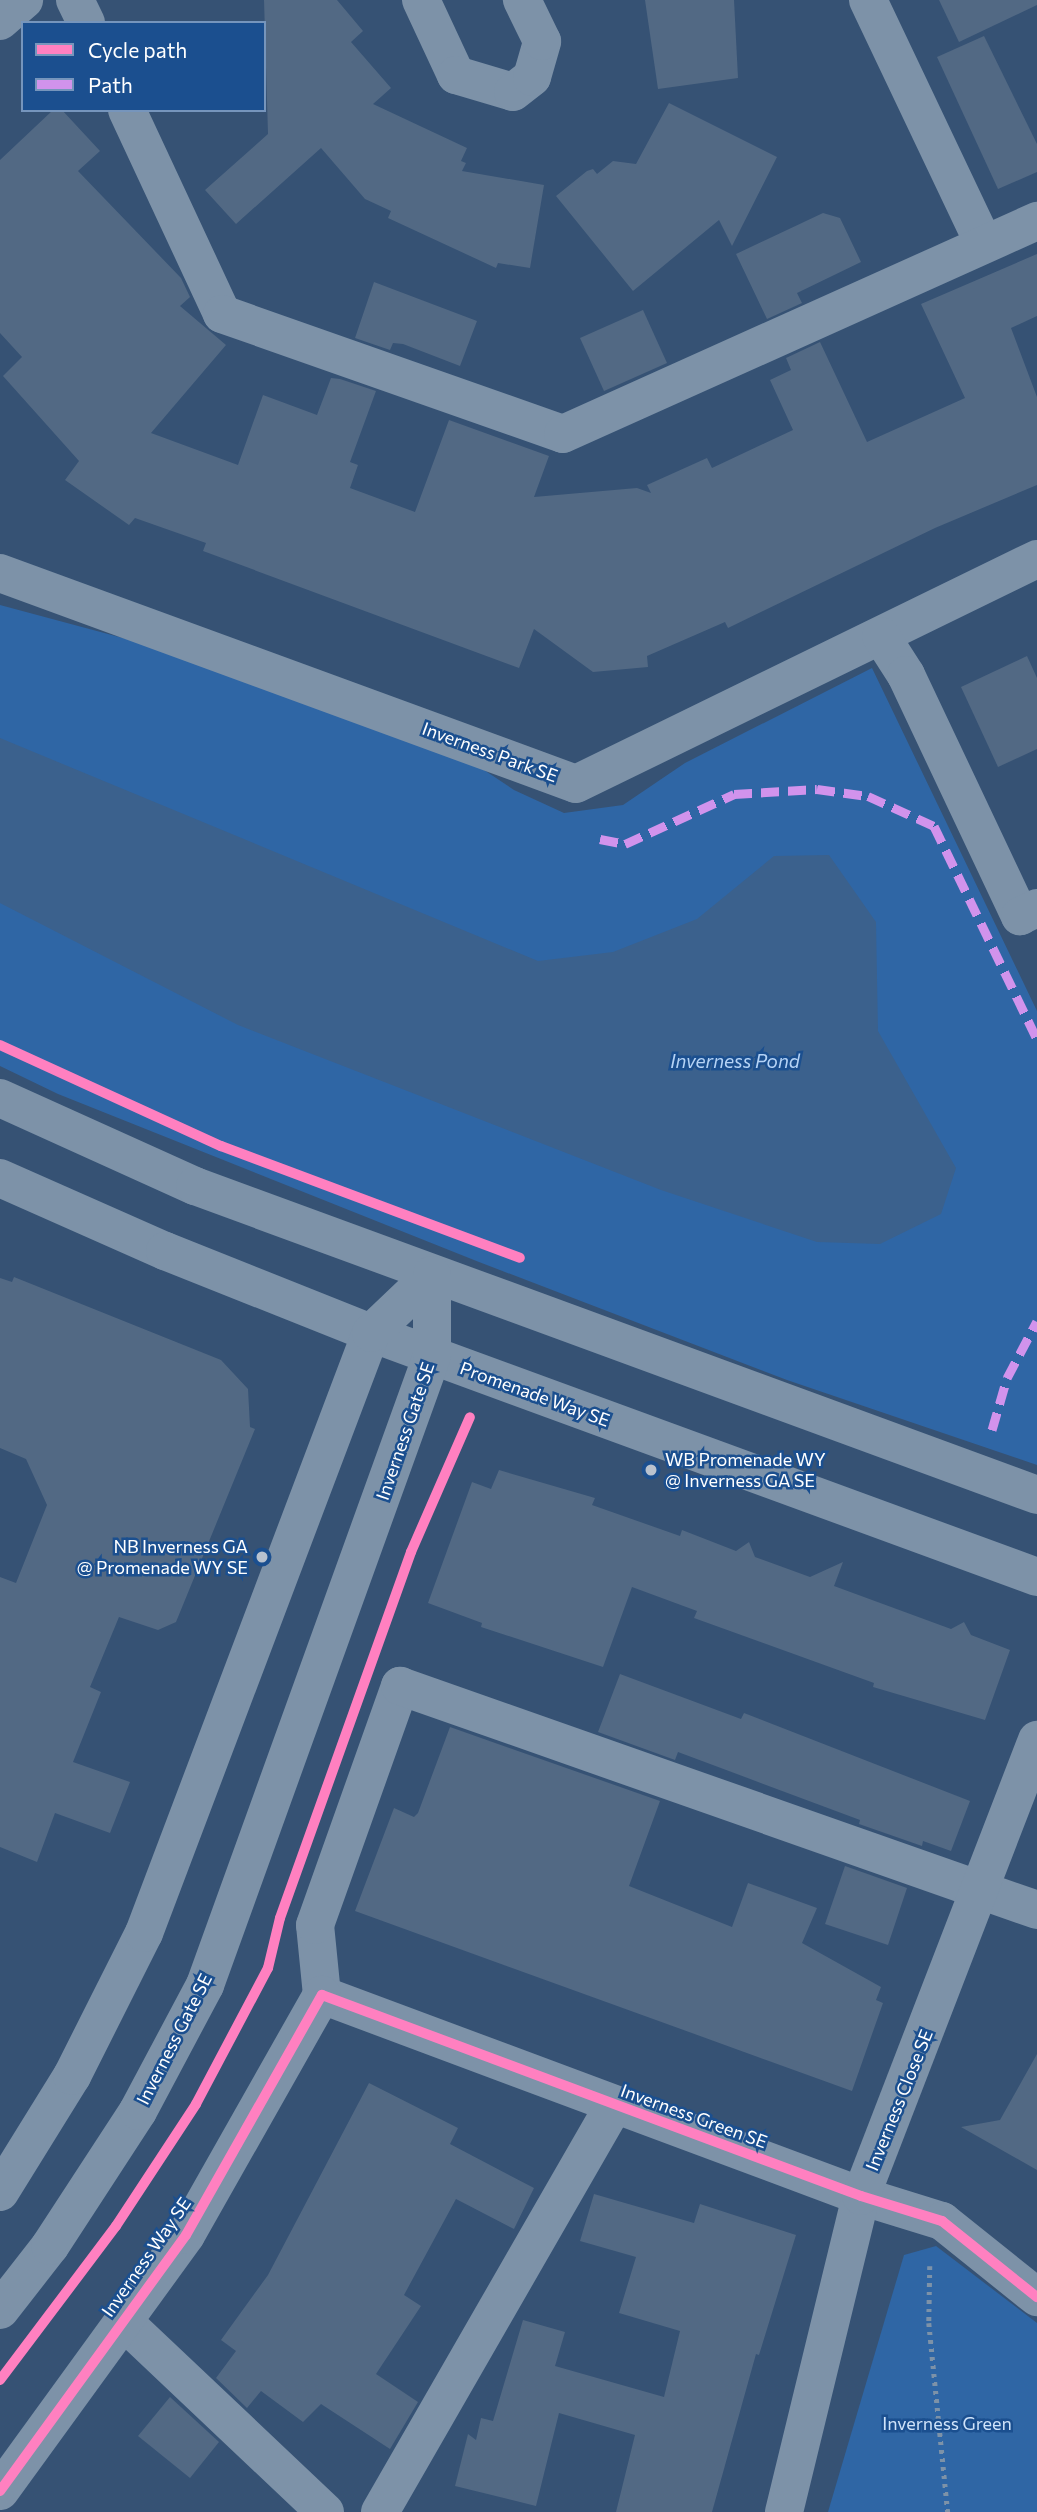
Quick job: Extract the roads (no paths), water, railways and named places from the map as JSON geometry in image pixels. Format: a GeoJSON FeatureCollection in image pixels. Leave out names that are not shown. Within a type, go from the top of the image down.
{"type":"FeatureCollection","features":[{"type":"Feature","properties":{"kind":"street"},"geometry":{"type":"LineString","coordinates":[[0,21],[24,0]]}},
{"type":"Feature","properties":{"kind":"street"},"geometry":{"type":"LineString","coordinates":[[75,0],[85,21]]}},
{"type":"Feature","properties":{"kind":"street"},"geometry":{"type":"LineString","coordinates":[[421,0],[456,75],[513,92],[532,77],[541,41],[522,0]]}},
{"type":"Feature","properties":{"kind":"street"},"geometry":{"type":"LineString","coordinates":[[868,0],[984,244]]}},
{"type":"Feature","properties":{"kind":"street"},"geometry":{"type":"LineString","coordinates":[[128,112],[222,313],[563,434],[1037,221]]}},
{"type":"Feature","properties":{"kind":"street","name":"Inverness Park SE"},"geometry":{"type":"LineString","coordinates":[[0,573],[576,784],[1037,559]]}},
{"type":"Feature","properties":{"kind":"street"},"geometry":{"type":"LineString","coordinates":[[881,636],[906,675],[1020,916],[1037,908]]}},
{"type":"Feature","properties":{"kind":"street"},"geometry":{"type":"LineString","coordinates":[[0,1098],[195,1186],[1037,1495]]}},
{"type":"Feature","properties":{"kind":"street","name":"Promenade Way SE"},"geometry":{"type":"LineString","coordinates":[[0,1178],[165,1251],[370,1333],[1037,1577]]}},
{"type":"Feature","properties":{"kind":"street"},"geometry":{"type":"LineString","coordinates":[[0,2192],[72,2076],[144,1933],[370,1333],[432,1275]]}},
{"type":"Feature","properties":{"kind":"street","name":"Inverness Gate SE"},"geometry":{"type":"LineString","coordinates":[[0,2310],[50,2246],[138,2111],[205,1986],[432,1356],[432,1275]]}},
{"type":"Feature","properties":{"kind":"street"},"geometry":{"type":"LineString","coordinates":[[322,1995],[315,1925],[400,1686],[1037,1910]]}},
{"type":"Feature","properties":{"kind":"street","name":"Inverness Close SE"},"geometry":{"type":"LineString","coordinates":[[784,2512],[862,2196],[982,1891],[1037,1740]]}},
{"type":"Feature","properties":{"kind":"street","name":"Inverness Green SE"},"geometry":{"type":"LineString","coordinates":[[322,1995],[862,2196],[942,2221],[1037,2297]]}},
{"type":"Feature","properties":{"kind":"street","name":"Inverness Way SE"},"geometry":{"type":"LineString","coordinates":[[0,2491],[186,2235],[322,1995]]}},
{"type":"Feature","properties":{"kind":"street"},"geometry":{"type":"LineString","coordinates":[[380,2512],[614,2105]]}},
{"type":"Feature","properties":{"kind":"street"},"geometry":{"type":"LineString","coordinates":[[123,2321],[325,2512]]}},
{"type":"Feature","properties":{"kind":"water","name":"Inverness Pond"},"geometry":{"type":"Polygon","coordinates":[[[0,738],[538,961],[613,952],[697,919],[774,856],[829,855],[876,922],[878,1031],[956,1168],[941,1214],[880,1244],[817,1242],[661,1190],[238,1025],[0,903],[0,738]]]}},
{"type":"Feature","properties":{"kind":"place","name":"WB Promenade WY @ Inverness GA SE"},"geometry":{"type":"Point","coordinates":[651,1470]}},
{"type":"Feature","properties":{"kind":"place","name":"NB Inverness GA @ Promenade WY SE"},"geometry":{"type":"Point","coordinates":[262,1557]}},
{"type":"Feature","properties":{"kind":"park label","name":"Inverness Green"},"geometry":{"type":"Point","coordinates":[947,2423]}}]}
